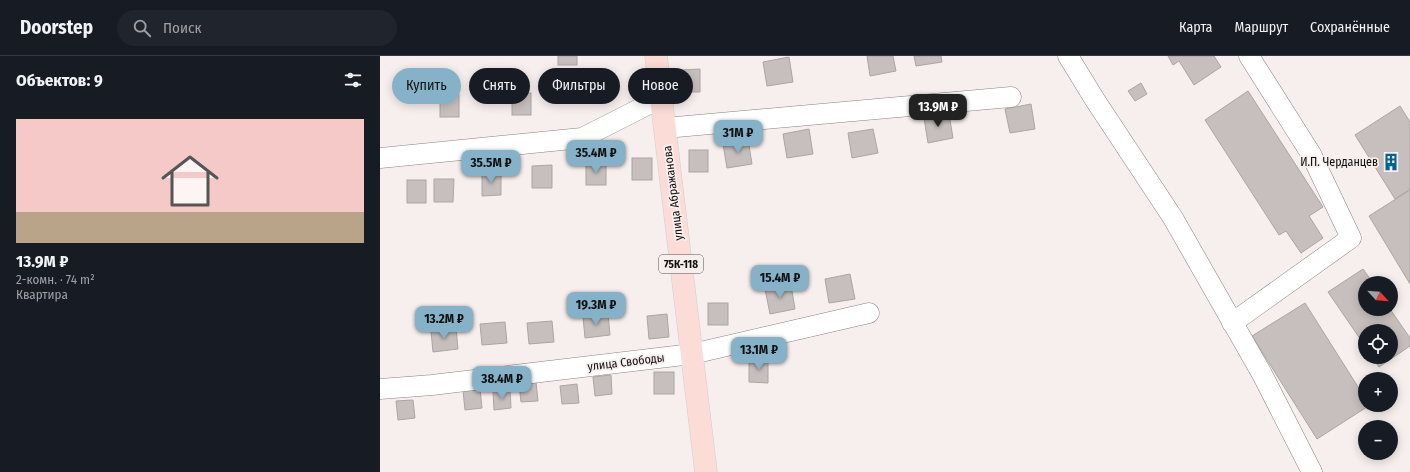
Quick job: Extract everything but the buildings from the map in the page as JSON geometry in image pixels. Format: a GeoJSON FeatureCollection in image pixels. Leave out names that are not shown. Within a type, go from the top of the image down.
{"type":"FeatureCollection","features":[{"type":"Feature","properties":{"kind":"main road","name":"улица Абражанова"},"geometry":{"type":"LineString","coordinates":[[656,56],[657,68]]}},
{"type":"Feature","properties":{"kind":"main road","name":"улица Абражанова"},"geometry":{"type":"LineString","coordinates":[[662,104],[706,472]]}},
{"type":"Feature","properties":{"kind":"street"},"geometry":{"type":"LineString","coordinates":[[1068,56],[1095,100],[1173,218],[1262,374],[1312,472]]}},
{"type":"Feature","properties":{"kind":"street"},"geometry":{"type":"LineString","coordinates":[[1232,322],[1351,238],[1311,154],[1249,56]]}},
{"type":"Feature","properties":{"kind":"street"},"geometry":{"type":"LineString","coordinates":[[665,128],[1011,97]]}},
{"type":"Feature","properties":{"kind":"street"},"geometry":{"type":"LineString","coordinates":[[380,158],[582,138],[649,104]]}},
{"type":"Feature","properties":{"kind":"street","name":"улица Свободы"},"geometry":{"type":"LineString","coordinates":[[380,389],[432,385],[692,354],[869,313]]}},
{"type":"Feature","properties":{"kind":"place","name":"И.П. Черданцев"},"geometry":{"type":"Point","coordinates":[1391,162]}}]}
